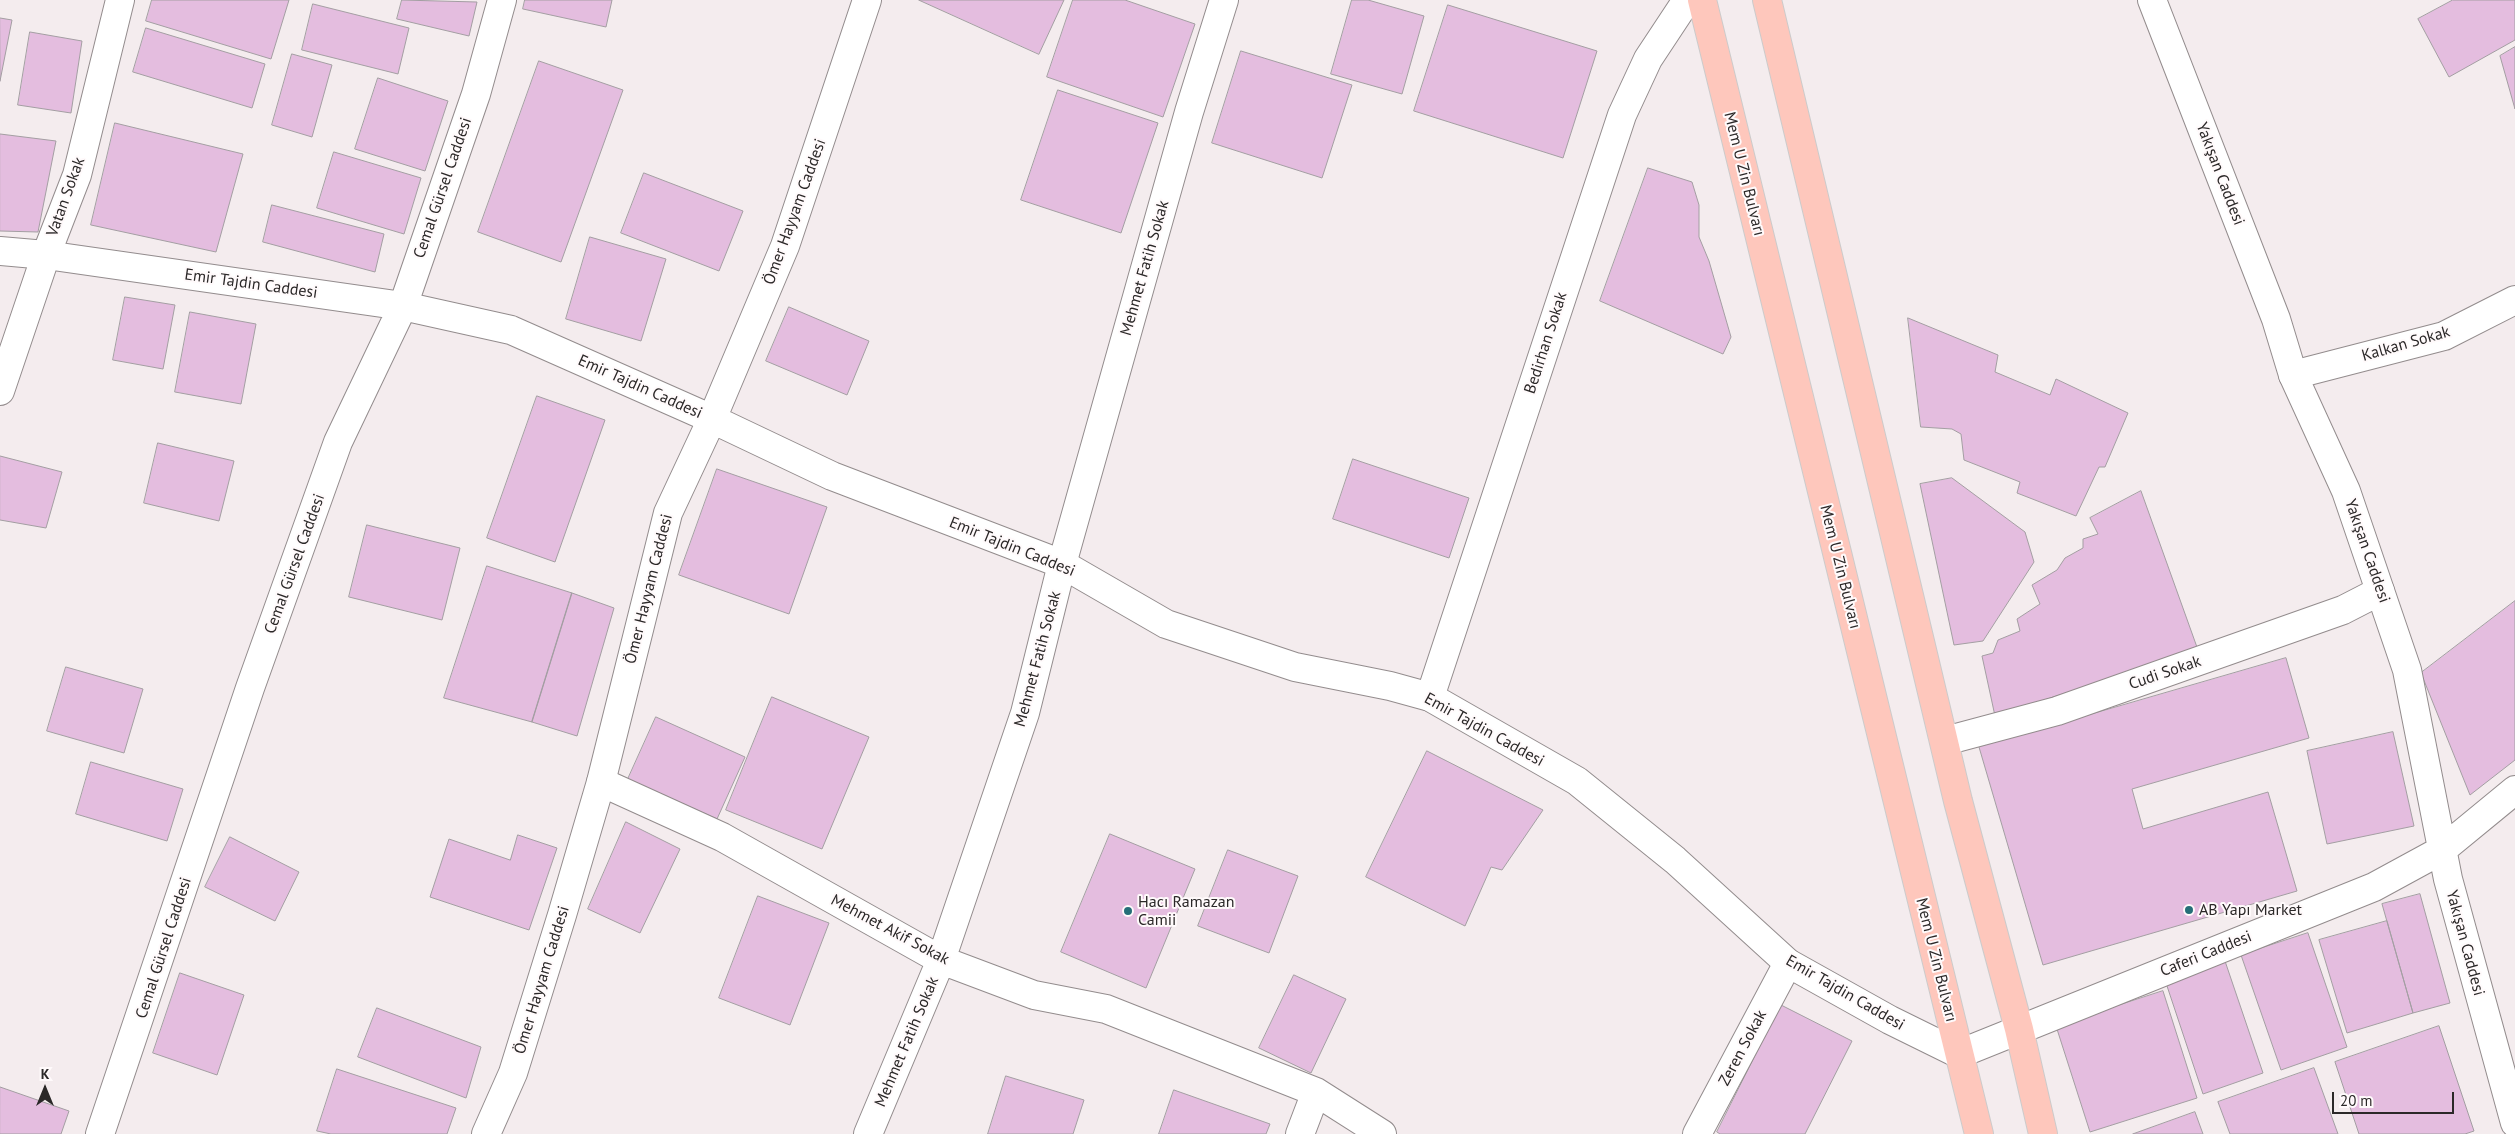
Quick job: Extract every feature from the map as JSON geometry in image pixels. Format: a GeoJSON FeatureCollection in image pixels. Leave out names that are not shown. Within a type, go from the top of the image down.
{"type":"FeatureCollection","features":[{"type":"Feature","properties":{"kind":"main road","name":"Mem U Zin Bulvarı"},"geometry":{"type":"LineString","coordinates":[[1702,0],[1979,1134]]}},
{"type":"Feature","properties":{"kind":"main road"},"geometry":{"type":"LineString","coordinates":[[1767,0],[1958,801],[2019,1029],[2044,1134]]}},
{"type":"Feature","properties":{"kind":"street","name":"Vatan Sokak"},"geometry":{"type":"LineString","coordinates":[[0,391],[46,255],[77,175],[120,0]]}},
{"type":"Feature","properties":{"kind":"street","name":"Cemal Gürsel Caddesi"},"geometry":{"type":"LineString","coordinates":[[100,1134],[250,688],[338,442],[403,306],[476,94],[502,0]]}},
{"type":"Feature","properties":{"kind":"street","name":"Ömer Hayyam Caddesi"},"geometry":{"type":"LineString","coordinates":[[486,1134],[513,1072],[601,782],[668,513],[712,419],[785,246],[867,0]]}},
{"type":"Feature","properties":{"kind":"street","name":"Mehmet Fatih Sokak"},"geometry":{"type":"LineString","coordinates":[[868,1134],[941,960],[1025,713],[1062,564],[1189,112],[1224,0]]}},
{"type":"Feature","properties":{"kind":"street","name":"Bedirhan Sokak"},"geometry":{"type":"LineString","coordinates":[[1430,697],[1622,115],[1648,59],[1687,0]]}},
{"type":"Feature","properties":{"kind":"street","name":"Yakışan Caddesi"},"geometry":{"type":"LineString","coordinates":[[2152,0],[2276,319],[2292,375],[2346,491],[2407,670],[2448,879],[2515,1123]]}},
{"type":"Feature","properties":{"kind":"street","name":"Emir Tajdin Caddesi"},"geometry":{"type":"LineString","coordinates":[[0,251],[46,255],[403,306],[511,330],[712,419],[832,476],[1062,564],[1166,624],[1295,667],[1390,686],[1430,697],[1577,781],[1674,860],[1788,963],[1890,1020],[1959,1054]]}},
{"type":"Feature","properties":{"kind":"street","name":"Kalkan Sokak"},"geometry":{"type":"LineString","coordinates":[[2292,375],[2444,336],[2515,300]]}},
{"type":"Feature","properties":{"kind":"street","name":"Cudi Sokak"},"geometry":{"type":"LineString","coordinates":[[1945,741],[2057,711],[2343,610],[2380,591]]}},
{"type":"Feature","properties":{"kind":"street","name":"Mehmet Akif Sokak"},"geometry":{"type":"LineString","coordinates":[[601,782],[722,837],[941,960],[1034,995],[1106,1009],[1316,1092],[1382,1134]]}},
{"type":"Feature","properties":{"kind":"street","name":"Caferi Caddesi"},"geometry":{"type":"LineString","coordinates":[[2019,1029],[2374,887],[2442,850],[2515,790]]}},
{"type":"Feature","properties":{"kind":"street","name":"Zeren Sokak"},"geometry":{"type":"LineString","coordinates":[[1697,1134],[1788,963]]}},
{"type":"Feature","properties":{"kind":"street"},"geometry":{"type":"LineString","coordinates":[[1959,1054],[2019,1029]]}},
{"type":"Feature","properties":{"kind":"street"},"geometry":{"type":"LineString","coordinates":[[1300,1134],[1316,1092]]}},
{"type":"Feature","properties":{"kind":"building"},"geometry":{"type":"Polygon","coordinates":[[[152,0],[289,0],[271,59],[146,21],[152,0]]]}},
{"type":"Feature","properties":{"kind":"building"},"geometry":{"type":"Polygon","coordinates":[[[402,0],[477,2],[469,36],[397,19],[402,0]]]}},
{"type":"Feature","properties":{"kind":"building"},"geometry":{"type":"Polygon","coordinates":[[[525,0],[612,0],[606,27],[523,9],[525,0]]]}},
{"type":"Feature","properties":{"kind":"building"},"geometry":{"type":"Polygon","coordinates":[[[919,0],[1064,0],[1039,54],[919,0]]]}},
{"type":"Feature","properties":{"kind":"building"},"geometry":{"type":"Polygon","coordinates":[[[1073,0],[1125,0],[1195,24],[1163,117],[1047,77],[1073,0]]]}},
{"type":"Feature","properties":{"kind":"building"},"geometry":{"type":"Polygon","coordinates":[[[1352,0],[1368,0],[1424,16],[1402,94],[1331,74],[1352,0]]]}},
{"type":"Feature","properties":{"kind":"building"},"geometry":{"type":"Polygon","coordinates":[[[2453,0],[2515,0],[2515,40],[2449,77],[2418,19],[2453,0]]]}},
{"type":"Feature","properties":{"kind":"building"},"geometry":{"type":"Polygon","coordinates":[[[313,4],[409,28],[398,74],[302,50],[313,4]]]}},
{"type":"Feature","properties":{"kind":"building"},"geometry":{"type":"Polygon","coordinates":[[[1448,5],[1597,51],[1563,158],[1414,111],[1448,5]]]}},
{"type":"Feature","properties":{"kind":"building"},"geometry":{"type":"Polygon","coordinates":[[[0,18],[12,20],[0,81],[0,18]]]}},
{"type":"Feature","properties":{"kind":"building"},"geometry":{"type":"Polygon","coordinates":[[[146,28],[265,64],[252,108],[133,72],[146,28]]]}},
{"type":"Feature","properties":{"kind":"building"},"geometry":{"type":"Polygon","coordinates":[[[30,32],[82,41],[71,113],[18,105],[30,32]]]}},
{"type":"Feature","properties":{"kind":"building"},"geometry":{"type":"Polygon","coordinates":[[[2515,47],[2515,109],[2500,56],[2515,47]]]}},
{"type":"Feature","properties":{"kind":"building"},"geometry":{"type":"Polygon","coordinates":[[[1241,51],[1352,85],[1322,178],[1212,143],[1241,51]]]}},
{"type":"Feature","properties":{"kind":"building"},"geometry":{"type":"Polygon","coordinates":[[[292,54],[332,65],[312,137],[272,125],[292,54]]]}},
{"type":"Feature","properties":{"kind":"building"},"geometry":{"type":"Polygon","coordinates":[[[539,61],[623,90],[561,262],[478,232],[539,61]]]}},
{"type":"Feature","properties":{"kind":"building"},"geometry":{"type":"Polygon","coordinates":[[[378,78],[448,101],[425,171],[355,149],[378,78]]]}},
{"type":"Feature","properties":{"kind":"building"},"geometry":{"type":"Polygon","coordinates":[[[1058,90],[1158,123],[1121,233],[1021,200],[1058,90]]]}},
{"type":"Feature","properties":{"kind":"building"},"geometry":{"type":"Polygon","coordinates":[[[115,123],[243,154],[216,252],[91,225],[115,123]]]}},
{"type":"Feature","properties":{"kind":"building"},"geometry":{"type":"Polygon","coordinates":[[[0,134],[56,141],[38,232],[0,231],[0,134]]]}},
{"type":"Feature","properties":{"kind":"building"},"geometry":{"type":"Polygon","coordinates":[[[334,152],[421,178],[404,234],[317,208],[334,152]]]}},
{"type":"Feature","properties":{"kind":"building"},"geometry":{"type":"Polygon","coordinates":[[[1648,168],[1692,182],[1699,205],[1699,237],[1709,261],[1731,337],[1723,354],[1600,301],[1648,168]]]}},
{"type":"Feature","properties":{"kind":"building"},"geometry":{"type":"Polygon","coordinates":[[[644,173],[743,211],[719,271],[621,233],[644,173]]]}},
{"type":"Feature","properties":{"kind":"building"},"geometry":{"type":"Polygon","coordinates":[[[272,205],[384,234],[375,272],[263,242],[272,205]]]}},
{"type":"Feature","properties":{"kind":"building"},"geometry":{"type":"Polygon","coordinates":[[[590,237],[666,259],[641,341],[566,319],[590,237]]]}},
{"type":"Feature","properties":{"kind":"building"},"geometry":{"type":"Polygon","coordinates":[[[125,297],[175,305],[163,369],[113,360],[125,297]]]}},
{"type":"Feature","properties":{"kind":"building"},"geometry":{"type":"Polygon","coordinates":[[[789,307],[869,341],[847,395],[766,361],[789,307]]]}},
{"type":"Feature","properties":{"kind":"building"},"geometry":{"type":"Polygon","coordinates":[[[190,312],[256,324],[241,404],[175,392],[190,312]]]}},
{"type":"Feature","properties":{"kind":"building"},"geometry":{"type":"Polygon","coordinates":[[[1908,318],[1998,355],[1995,372],[2050,395],[2056,379],[2128,413],[2105,467],[2099,467],[2076,516],[2017,493],[2020,482],[1964,460],[1961,434],[1952,429],[1921,427],[1908,318]]]}},
{"type":"Feature","properties":{"kind":"building"},"geometry":{"type":"Polygon","coordinates":[[[537,396],[605,420],[555,562],[487,538],[537,396]]]}},
{"type":"Feature","properties":{"kind":"building"},"geometry":{"type":"Polygon","coordinates":[[[158,443],[234,461],[219,521],[144,503],[158,443]]]}},
{"type":"Feature","properties":{"kind":"building"},"geometry":{"type":"Polygon","coordinates":[[[0,456],[62,472],[46,528],[0,520],[0,456]]]}},
{"type":"Feature","properties":{"kind":"building"},"geometry":{"type":"Polygon","coordinates":[[[1353,459],[1469,498],[1449,558],[1333,519],[1353,459]]]}},
{"type":"Feature","properties":{"kind":"building"},"geometry":{"type":"Polygon","coordinates":[[[717,469],[827,507],[789,614],[679,575],[717,469]]]}},
{"type":"Feature","properties":{"kind":"building"},"geometry":{"type":"Polygon","coordinates":[[[1952,478],[2025,532],[2034,562],[1983,641],[1954,645],[1920,484],[1952,478]]]}},
{"type":"Feature","properties":{"kind":"building"},"geometry":{"type":"Polygon","coordinates":[[[2141,491],[2198,650],[1995,716],[1982,656],[1993,653],[1998,640],[2020,631],[2017,619],[2040,604],[2032,585],[2057,570],[2065,558],[2083,548],[2083,539],[2098,534],[2090,518],[2141,491]]]}},
{"type":"Feature","properties":{"kind":"building"},"geometry":{"type":"Polygon","coordinates":[[[367,525],[460,548],[442,620],[349,597],[367,525]]]}},
{"type":"Feature","properties":{"kind":"building"},"geometry":{"type":"Polygon","coordinates":[[[487,566],[572,593],[532,722],[444,698],[487,566]]]}},
{"type":"Feature","properties":{"kind":"building"},"geometry":{"type":"Polygon","coordinates":[[[572,593],[614,608],[577,736],[532,722],[572,593]]]}},
{"type":"Feature","properties":{"kind":"building"},"geometry":{"type":"Polygon","coordinates":[[[2515,601],[2515,760],[2470,795],[2421,673],[2515,601]]]}},
{"type":"Feature","properties":{"kind":"building"},"geometry":{"type":"Polygon","coordinates":[[[2286,658],[2309,738],[2132,789],[2143,829],[2268,792],[2297,891],[2043,965],[1979,747],[2286,658]]]}},
{"type":"Feature","properties":{"kind":"building"},"geometry":{"type":"Polygon","coordinates":[[[66,667],[143,689],[124,753],[47,731],[66,667]]]}},
{"type":"Feature","properties":{"kind":"building"},"geometry":{"type":"Polygon","coordinates":[[[772,697],[869,737],[822,849],[726,810],[772,697]]]}},
{"type":"Feature","properties":{"kind":"building"},"geometry":{"type":"Polygon","coordinates":[[[656,717],[745,757],[717,819],[628,779],[656,717]]]}},
{"type":"Feature","properties":{"kind":"building"},"geometry":{"type":"Polygon","coordinates":[[[2393,732],[2414,826],[2327,844],[2307,751],[2393,732]]]}},
{"type":"Feature","properties":{"kind":"building"},"geometry":{"type":"Polygon","coordinates":[[[1427,751],[1543,810],[1502,870],[1491,867],[1465,926],[1366,877],[1427,751]]]}},
{"type":"Feature","properties":{"kind":"building"},"geometry":{"type":"Polygon","coordinates":[[[91,762],[183,789],[167,841],[76,814],[91,762]]]}},
{"type":"Feature","properties":{"kind":"building"},"geometry":{"type":"Polygon","coordinates":[[[626,822],[680,849],[640,933],[588,909],[626,822]]]}},
{"type":"Feature","properties":{"kind":"building","name":"Hacı Ramazan Camii"},"geometry":{"type":"Polygon","coordinates":[[[1110,834],[1195,869],[1146,988],[1061,952],[1110,834]]]}},
{"type":"Feature","properties":{"kind":"building"},"geometry":{"type":"Polygon","coordinates":[[[518,835],[557,848],[529,930],[430,897],[449,839],[510,860],[518,835]]]}},
{"type":"Feature","properties":{"kind":"building"},"geometry":{"type":"Polygon","coordinates":[[[230,837],[299,872],[275,921],[205,887],[230,837]]]}},
{"type":"Feature","properties":{"kind":"building"},"geometry":{"type":"Polygon","coordinates":[[[1228,850],[1298,876],[1269,953],[1198,926],[1228,850]]]}},
{"type":"Feature","properties":{"kind":"building"},"geometry":{"type":"Polygon","coordinates":[[[2420,894],[2450,1003],[2413,1013],[2382,904],[2420,894]]]}},
{"type":"Feature","properties":{"kind":"building"},"geometry":{"type":"Polygon","coordinates":[[[758,896],[829,923],[790,1025],[719,998],[758,896]]]}},
{"type":"Feature","properties":{"kind":"building"},"geometry":{"type":"Polygon","coordinates":[[[2387,921],[2413,1013],[2347,1033],[2319,940],[2387,921]]]}},
{"type":"Feature","properties":{"kind":"building"},"geometry":{"type":"Polygon","coordinates":[[[2308,933],[2347,1047],[2281,1070],[2241,955],[2308,933]]]}},
{"type":"Feature","properties":{"kind":"building"},"geometry":{"type":"Polygon","coordinates":[[[2225,961],[2263,1073],[2203,1094],[2165,980],[2225,961]]]}},
{"type":"Feature","properties":{"kind":"building"},"geometry":{"type":"Polygon","coordinates":[[[180,973],[244,995],[217,1075],[153,1053],[180,973]]]}},
{"type":"Feature","properties":{"kind":"building"},"geometry":{"type":"Polygon","coordinates":[[[1294,975],[1346,999],[1311,1073],[1259,1048],[1294,975]]]}},
{"type":"Feature","properties":{"kind":"building"},"geometry":{"type":"Polygon","coordinates":[[[2163,991],[2197,1098],[2090,1132],[2056,1026],[2163,991]]]}},
{"type":"Feature","properties":{"kind":"building"},"geometry":{"type":"Polygon","coordinates":[[[1781,1005],[1852,1041],[1805,1134],[1720,1134],[1717,1132],[1781,1005]]]}},
{"type":"Feature","properties":{"kind":"building"},"geometry":{"type":"Polygon","coordinates":[[[377,1008],[481,1047],[466,1098],[358,1057],[377,1008]]]}},
{"type":"Feature","properties":{"kind":"building"},"geometry":{"type":"Polygon","coordinates":[[[2439,1026],[2474,1131],[2465,1134],[2359,1134],[2335,1062],[2439,1026]]]}},
{"type":"Feature","properties":{"kind":"building"},"geometry":{"type":"Polygon","coordinates":[[[2314,1068],[2338,1134],[2230,1134],[2218,1102],[2314,1068]]]}},
{"type":"Feature","properties":{"kind":"building"},"geometry":{"type":"Polygon","coordinates":[[[337,1069],[456,1108],[447,1134],[331,1134],[317,1131],[337,1069]]]}},
{"type":"Feature","properties":{"kind":"building"},"geometry":{"type":"Polygon","coordinates":[[[1006,1076],[1084,1100],[1073,1134],[988,1134],[1006,1076]]]}},
{"type":"Feature","properties":{"kind":"building"},"geometry":{"type":"Polygon","coordinates":[[[0,1087],[69,1111],[61,1134],[0,1134],[0,1087]]]}},
{"type":"Feature","properties":{"kind":"building"},"geometry":{"type":"Polygon","coordinates":[[[1174,1090],[1270,1124],[1266,1134],[1159,1134],[1174,1090]]]}},
{"type":"Feature","properties":{"kind":"building"},"geometry":{"type":"Polygon","coordinates":[[[2195,1112],[2203,1134],[2133,1134],[2195,1112]]]}},
{"type":"Feature","properties":{"kind":"place","name":"AB Yapı Market"},"geometry":{"type":"Point","coordinates":[2189,910]}},
{"type":"Feature","properties":{"kind":"place","name":"Hacı Ramazan Camii"},"geometry":{"type":"Point","coordinates":[1128,911]}}]}
